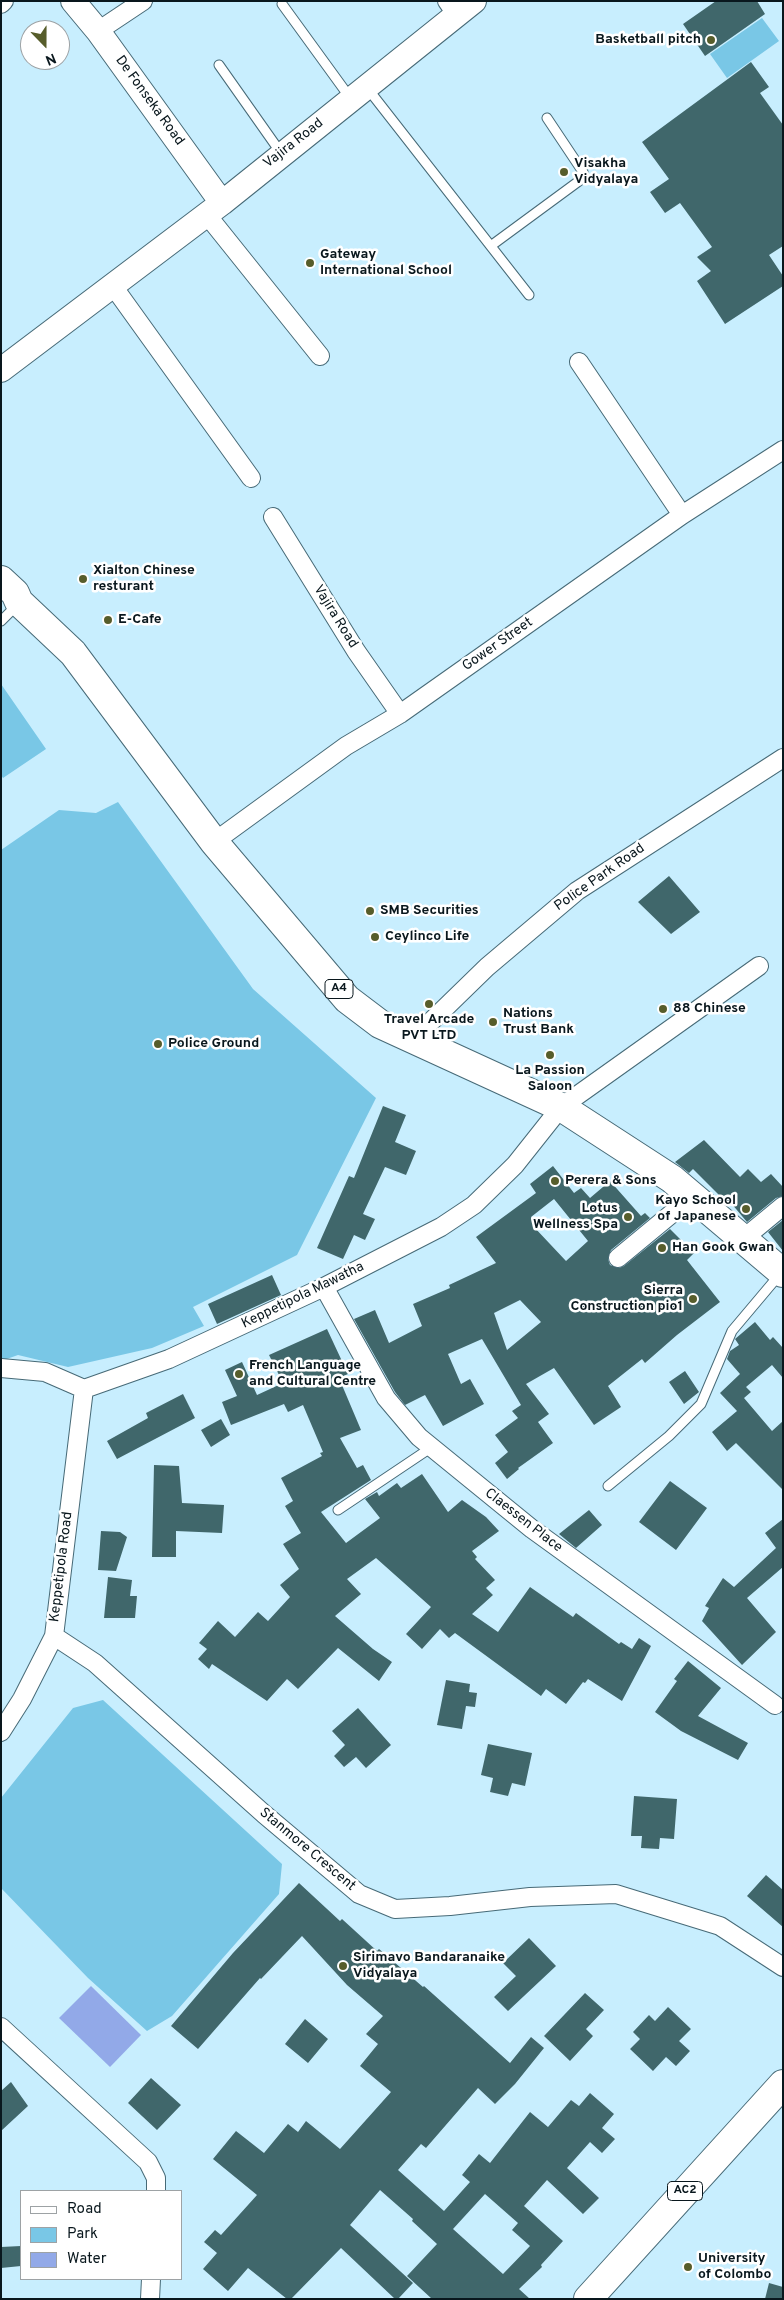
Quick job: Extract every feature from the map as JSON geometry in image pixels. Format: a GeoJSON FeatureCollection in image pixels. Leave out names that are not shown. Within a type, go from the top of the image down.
{"type":"FeatureCollection","features":[{"type":"Feature","properties":{"kind":"main road","name":"De Fonseka Road"},"geometry":{"type":"LineString","coordinates":[[73,1],[98,31],[214,209]]}},
{"type":"Feature","properties":{"kind":"main road","name":"Vajira Road"},"geometry":{"type":"LineString","coordinates":[[1,370],[214,209],[358,93],[459,6]]}},
{"type":"Feature","properties":{"kind":"main road","name":"A4"},"geometry":{"type":"LineString","coordinates":[[1,580],[15,593],[10,612],[73,653],[214,842],[347,999],[380,1024],[561,1106],[672,1179],[782,1273]]}},
{"type":"Feature","properties":{"kind":"main road","name":"AC2"},"geometry":{"type":"LineString","coordinates":[[588,2299],[783,2084]]}},
{"type":"Feature","properties":{"kind":"street"},"geometry":{"type":"LineString","coordinates":[[98,31],[143,1]]}},
{"type":"Feature","properties":{"kind":"street","name":"De Fonseka Road"},"geometry":{"type":"LineString","coordinates":[[214,209],[320,356]]}},
{"type":"Feature","properties":{"kind":"street"},"geometry":{"type":"LineString","coordinates":[[113,286],[251,478]]}},
{"type":"Feature","properties":{"kind":"street"},"geometry":{"type":"LineString","coordinates":[[579,362],[682,515]]}},
{"type":"Feature","properties":{"kind":"street","name":"Gower Street"},"geometry":{"type":"LineString","coordinates":[[214,842],[346,746],[400,714],[682,515],[782,452]]}},
{"type":"Feature","properties":{"kind":"street","name":"Vajira Road"},"geometry":{"type":"LineString","coordinates":[[273,517],[356,651],[400,714]]}},
{"type":"Feature","properties":{"kind":"street","name":"Police Park Road"},"geometry":{"type":"LineString","coordinates":[[412,1040],[487,966],[576,891],[783,758]]}},
{"type":"Feature","properties":{"kind":"street","name":"Keppetipola Mawatha"},"geometry":{"type":"LineString","coordinates":[[84,1389],[169,1359],[324,1287],[441,1227],[474,1205],[515,1165],[561,1106],[759,966]]}},
{"type":"Feature","properties":{"kind":"street"},"geometry":{"type":"LineString","coordinates":[[618,1258],[692,1196]]}},
{"type":"Feature","properties":{"kind":"street"},"geometry":{"type":"LineString","coordinates":[[743,1239],[783,1206]]}},
{"type":"Feature","properties":{"kind":"street","name":"Claessen Place"},"geometry":{"type":"LineString","coordinates":[[324,1287],[386,1398],[419,1437],[532,1529],[775,1705]]}},
{"type":"Feature","properties":{"kind":"street"},"geometry":{"type":"LineString","coordinates":[[1,1368],[45,1372],[84,1389]]}},
{"type":"Feature","properties":{"kind":"street","name":"Keppetipola Road"},"geometry":{"type":"LineString","coordinates":[[1,1732],[22,1699],[54,1636],[84,1389]]}},
{"type":"Feature","properties":{"kind":"street","name":"Stanmore Crescent"},"geometry":{"type":"LineString","coordinates":[[54,1636],[95,1663],[264,1814],[359,1894],[395,1909],[450,1906],[530,1897],[616,1894],[720,1926],[783,1967]]}},
{"type":"Feature","properties":{"kind":"street"},"geometry":{"type":"LineString","coordinates":[[1,2027],[148,2162],[156,2178],[156,2190]]}},
{"type":"Feature","properties":{"kind":"street"},"geometry":{"type":"LineString","coordinates":[[150,2299],[151,2280]]}},
{"type":"Feature","properties":{"kind":"lane"},"geometry":{"type":"LineString","coordinates":[[282,4],[492,245],[529,295]]}},
{"type":"Feature","properties":{"kind":"lane"},"geometry":{"type":"LineString","coordinates":[[218,64],[282,153]]}},
{"type":"Feature","properties":{"kind":"lane"},"geometry":{"type":"LineString","coordinates":[[492,245],[579,181],[583,172],[547,118]]}},
{"type":"Feature","properties":{"kind":"lane"},"geometry":{"type":"LineString","coordinates":[[608,1486],[669,1436],[701,1404],[732,1331],[782,1273]]}},
{"type":"Feature","properties":{"kind":"lane"},"geometry":{"type":"LineString","coordinates":[[338,1510],[432,1447]]}},
{"type":"Feature","properties":{"kind":"green space"},"geometry":{"type":"Polygon","coordinates":[[[762,18],[779,41],[727,78],[710,54],[762,18]]]}},
{"type":"Feature","properties":{"kind":"green space"},"geometry":{"type":"Polygon","coordinates":[[[1,684],[46,749],[3,778],[1,775],[1,684]]]}},
{"type":"Feature","properties":{"kind":"green space","name":"Police Ground"},"geometry":{"type":"Polygon","coordinates":[[[118,802],[253,989],[376,1098],[297,1255],[193,1307],[204,1326],[152,1348],[68,1367],[18,1355],[1,1361],[1,850],[59,810],[96,813],[118,802]]]}},
{"type":"Feature","properties":{"kind":"green space"},"geometry":{"type":"Polygon","coordinates":[[[103,1700],[282,1864],[279,1894],[172,2016],[147,2031],[88,1978],[1,1888],[1,1798],[73,1708],[103,1700]]]}},
{"type":"Feature","properties":{"kind":"water"},"geometry":{"type":"Polygon","coordinates":[[[91,1986],[141,2035],[110,2067],[59,2018],[91,1986]]]}},
{"type":"Feature","properties":{"kind":"building","name":"Basketball pitch"},"geometry":{"type":"Polygon","coordinates":[[[716,1],[757,1],[765,14],[705,56],[683,24],[716,1]]]}},
{"type":"Feature","properties":{"kind":"building"},"geometry":{"type":"Polygon","coordinates":[[[751,62],[769,87],[760,93],[783,125],[783,246],[769,255],[783,276],[783,286],[725,324],[697,281],[711,271],[697,257],[712,247],[680,203],[665,213],[650,192],[669,179],[642,142],[751,62]]]}},
{"type":"Feature","properties":{"kind":"building"},"geometry":{"type":"Polygon","coordinates":[[[669,876],[700,912],[671,934],[638,902],[669,876]]]}},
{"type":"Feature","properties":{"kind":"building"},"geometry":{"type":"Polygon","coordinates":[[[383,1106],[406,1115],[395,1142],[416,1151],[406,1175],[385,1167],[363,1214],[375,1219],[365,1240],[354,1235],[343,1259],[317,1248],[349,1176],[354,1178],[383,1106]]]}},
{"type":"Feature","properties":{"kind":"building"},"geometry":{"type":"Polygon","coordinates":[[[704,1140],[740,1177],[748,1169],[761,1182],[771,1174],[783,1187],[783,1196],[776,1198],[747,1222],[731,1203],[729,1205],[693,1169],[689,1173],[675,1162],[704,1140]]]}},
{"type":"Feature","properties":{"kind":"building"},"geometry":{"type":"Polygon","coordinates":[[[553,1166],[574,1193],[581,1188],[590,1198],[610,1181],[641,1216],[645,1213],[650,1218],[611,1250],[608,1259],[610,1265],[619,1268],[624,1266],[670,1229],[694,1253],[687,1260],[720,1302],[677,1335],[645,1363],[642,1359],[608,1386],[621,1407],[594,1425],[554,1368],[526,1384],[549,1414],[538,1422],[553,1443],[518,1468],[507,1479],[495,1463],[508,1452],[495,1435],[518,1418],[512,1411],[521,1405],[482,1339],[448,1354],[461,1384],[470,1379],[484,1404],[443,1426],[425,1395],[405,1405],[395,1392],[354,1319],[375,1310],[389,1343],[422,1326],[413,1304],[450,1288],[449,1285],[496,1263],[476,1237],[536,1193],[530,1184],[553,1166]],[[554,1199],[531,1217],[537,1225],[534,1227],[566,1261],[588,1241],[554,1199]],[[520,1300],[494,1313],[507,1350],[541,1322],[520,1300]]]}},
{"type":"Feature","properties":{"kind":"building"},"geometry":{"type":"Polygon","coordinates":[[[783,1220],[783,1251],[768,1232],[783,1220]]]}},
{"type":"Feature","properties":{"kind":"building"},"geometry":{"type":"Polygon","coordinates":[[[272,1275],[281,1295],[217,1324],[208,1304],[272,1275]]]}},
{"type":"Feature","properties":{"kind":"building"},"geometry":{"type":"Polygon","coordinates":[[[755,1322],[770,1340],[773,1337],[783,1348],[783,1378],[772,1365],[746,1387],[751,1392],[744,1398],[772,1431],[783,1421],[783,1490],[736,1443],[727,1451],[712,1432],[737,1411],[720,1393],[740,1374],[727,1359],[730,1351],[739,1345],[735,1339],[755,1322]]]}},
{"type":"Feature","properties":{"kind":"building"},"geometry":{"type":"Polygon","coordinates":[[[327,1329],[348,1374],[339,1378],[361,1430],[340,1438],[357,1468],[363,1465],[371,1480],[321,1512],[346,1543],[380,1518],[365,1499],[377,1492],[379,1496],[397,1483],[401,1488],[422,1474],[448,1512],[462,1500],[486,1517],[499,1531],[472,1551],[477,1557],[475,1559],[495,1580],[486,1588],[493,1595],[472,1614],[498,1632],[530,1587],[573,1617],[576,1613],[619,1644],[621,1642],[632,1649],[639,1638],[651,1646],[622,1701],[588,1679],[585,1683],[583,1682],[566,1704],[546,1689],[541,1696],[455,1633],[449,1638],[440,1629],[422,1649],[406,1634],[431,1607],[376,1558],[347,1579],[361,1594],[335,1616],[373,1649],[392,1662],[379,1681],[338,1648],[298,1689],[287,1679],[267,1701],[212,1664],[209,1669],[198,1659],[207,1649],[199,1643],[218,1621],[235,1637],[258,1612],[268,1621],[290,1597],[280,1585],[299,1569],[283,1544],[301,1533],[285,1506],[293,1501],[281,1478],[322,1456],[320,1453],[323,1452],[303,1405],[288,1412],[284,1404],[231,1425],[222,1402],[237,1396],[225,1370],[242,1362],[257,1395],[283,1383],[269,1355],[327,1329]]]}},
{"type":"Feature","properties":{"kind":"building"},"geometry":{"type":"Polygon","coordinates":[[[685,1371],[699,1392],[684,1404],[669,1382],[685,1371]]]}},
{"type":"Feature","properties":{"kind":"building"},"geometry":{"type":"Polygon","coordinates":[[[183,1394],[195,1418],[117,1459],[107,1441],[148,1418],[146,1413],[183,1394]]]}},
{"type":"Feature","properties":{"kind":"building"},"geometry":{"type":"Polygon","coordinates":[[[221,1419],[230,1435],[211,1447],[201,1430],[221,1419]]]}},
{"type":"Feature","properties":{"kind":"building"},"geometry":{"type":"Polygon","coordinates":[[[154,1465],[179,1466],[182,1503],[224,1505],[222,1533],[176,1531],[176,1557],[152,1557],[154,1465]]]}},
{"type":"Feature","properties":{"kind":"building"},"geometry":{"type":"Polygon","coordinates":[[[670,1481],[707,1508],[676,1550],[639,1522],[670,1481]]]}},
{"type":"Feature","properties":{"kind":"building"},"geometry":{"type":"Polygon","coordinates":[[[589,1510],[602,1525],[576,1548],[559,1534],[589,1510]]]}},
{"type":"Feature","properties":{"kind":"building"},"geometry":{"type":"Polygon","coordinates":[[[783,1519],[783,1567],[747,1598],[776,1632],[742,1665],[702,1621],[709,1608],[705,1606],[723,1578],[734,1587],[776,1548],[765,1533],[783,1519]]]}},
{"type":"Feature","properties":{"kind":"building"},"geometry":{"type":"Polygon","coordinates":[[[101,1531],[120,1532],[127,1537],[116,1571],[98,1570],[101,1531]]]}},
{"type":"Feature","properties":{"kind":"building"},"geometry":{"type":"Polygon","coordinates":[[[108,1577],[132,1580],[130,1596],[137,1596],[135,1618],[104,1618],[108,1577]]]}},
{"type":"Feature","properties":{"kind":"building"},"geometry":{"type":"Polygon","coordinates":[[[688,1661],[721,1688],[698,1716],[748,1743],[738,1760],[681,1731],[655,1712],[677,1681],[674,1679],[688,1661]]]}},
{"type":"Feature","properties":{"kind":"building"},"geometry":{"type":"Polygon","coordinates":[[[446,1680],[470,1684],[469,1692],[477,1693],[475,1707],[466,1706],[462,1729],[437,1725],[446,1680]]]}},
{"type":"Feature","properties":{"kind":"building"},"geometry":{"type":"Polygon","coordinates":[[[358,1708],[391,1745],[366,1768],[356,1757],[344,1767],[334,1756],[345,1745],[332,1731],[358,1708]]]}},
{"type":"Feature","properties":{"kind":"building"},"geometry":{"type":"Polygon","coordinates":[[[488,1744],[532,1753],[525,1786],[512,1783],[508,1796],[490,1792],[493,1778],[481,1775],[488,1744]]]}},
{"type":"Feature","properties":{"kind":"building"},"geometry":{"type":"Polygon","coordinates":[[[634,1796],[677,1799],[674,1839],[660,1838],[659,1849],[641,1848],[642,1836],[631,1836],[634,1796]]]}},
{"type":"Feature","properties":{"kind":"building"},"geometry":{"type":"Polygon","coordinates":[[[766,1875],[783,1890],[783,1927],[747,1896],[766,1875]]]}},
{"type":"Feature","properties":{"kind":"building"},"geometry":{"type":"Polygon","coordinates":[[[299,1883],[340,1921],[342,1919],[377,1951],[379,1949],[424,1986],[510,2063],[531,2037],[544,2048],[515,2084],[495,2104],[478,2088],[426,2148],[421,2144],[398,2170],[444,2211],[470,2182],[462,2175],[479,2154],[490,2163],[530,2112],[548,2127],[571,2100],[579,2106],[590,2093],[614,2114],[602,2128],[615,2139],[602,2153],[590,2142],[567,2168],[599,2198],[583,2214],[547,2180],[524,2206],[563,2241],[541,2265],[542,2267],[519,2289],[530,2299],[432,2299],[407,2276],[437,2244],[412,2221],[413,2219],[380,2190],[350,2225],[413,2283],[398,2299],[395,2299],[341,2248],[291,2299],[287,2299],[248,2268],[228,2291],[203,2269],[217,2253],[204,2242],[215,2230],[221,2235],[257,2195],[213,2159],[236,2131],[264,2153],[288,2124],[298,2132],[306,2121],[340,2149],[391,2092],[360,2066],[378,2044],[366,2034],[383,2016],[347,1985],[302,1936],[260,1978],[198,2049],[171,2026],[233,1953],[299,1883]],[[485,2194],[453,2229],[503,2274],[530,2246],[512,2230],[518,2223],[485,2194]]]}},
{"type":"Feature","properties":{"kind":"building"},"geometry":{"type":"Polygon","coordinates":[[[529,1938],[556,1966],[508,2011],[494,1997],[516,1976],[503,1963],[529,1938]]]}},
{"type":"Feature","properties":{"kind":"building"},"geometry":{"type":"Polygon","coordinates":[[[585,1993],[604,2010],[586,2029],[593,2036],[570,2061],[544,2036],[585,1993]]]}},
{"type":"Feature","properties":{"kind":"building"},"geometry":{"type":"Polygon","coordinates":[[[668,2007],[691,2029],[679,2041],[690,2051],[676,2066],[666,2057],[653,2071],[630,2049],[640,2039],[633,2032],[649,2015],[655,2021],[668,2007]]]}},
{"type":"Feature","properties":{"kind":"building"},"geometry":{"type":"Polygon","coordinates":[[[305,2019],[328,2039],[308,2063],[285,2044],[305,2019]]]}},
{"type":"Feature","properties":{"kind":"building"},"geometry":{"type":"Polygon","coordinates":[[[151,2078],[181,2105],[157,2130],[128,2103],[151,2078]]]}},
{"type":"Feature","properties":{"kind":"building"},"geometry":{"type":"Polygon","coordinates":[[[11,2082],[28,2106],[1,2131],[1,2091],[11,2082]]]}},
{"type":"Feature","properties":{"kind":"building"},"geometry":{"type":"Polygon","coordinates":[[[20,2246],[20,2266],[1,2268],[1,2247],[20,2246]]]}},
{"type":"Feature","properties":{"kind":"building"},"geometry":{"type":"Polygon","coordinates":[[[769,2283],[783,2287],[783,2299],[765,2299],[769,2283]]]}},
{"type":"Feature","properties":{"kind":"place","name":"Basketball pitch"},"geometry":{"type":"Point","coordinates":[711,40]}},
{"type":"Feature","properties":{"kind":"place","name":"Visakha Vidyalaya"},"geometry":{"type":"Point","coordinates":[564,172]}},
{"type":"Feature","properties":{"kind":"place","name":"Gateway International School"},"geometry":{"type":"Point","coordinates":[310,263]}},
{"type":"Feature","properties":{"kind":"place","name":"Xialton Chinese resturant"},"geometry":{"type":"Point","coordinates":[83,579]}},
{"type":"Feature","properties":{"kind":"place","name":"E-Cafe"},"geometry":{"type":"Point","coordinates":[108,620]}},
{"type":"Feature","properties":{"kind":"place","name":"SMB Securities"},"geometry":{"type":"Point","coordinates":[370,911]}},
{"type":"Feature","properties":{"kind":"place","name":"Ceylinco Life"},"geometry":{"type":"Point","coordinates":[375,937]}},
{"type":"Feature","properties":{"kind":"place","name":"Travel Arcade PVT LTD"},"geometry":{"type":"Point","coordinates":[429,1004]}},
{"type":"Feature","properties":{"kind":"place","name":"88 Chinese"},"geometry":{"type":"Point","coordinates":[663,1009]}},
{"type":"Feature","properties":{"kind":"place","name":"Nations Trust Bank"},"geometry":{"type":"Point","coordinates":[493,1022]}},
{"type":"Feature","properties":{"kind":"place","name":"Police Ground"},"geometry":{"type":"Point","coordinates":[158,1044]}},
{"type":"Feature","properties":{"kind":"place","name":"La Passion Saloon"},"geometry":{"type":"Point","coordinates":[550,1055]}},
{"type":"Feature","properties":{"kind":"place","name":"Perera & Sons"},"geometry":{"type":"Point","coordinates":[555,1181]}},
{"type":"Feature","properties":{"kind":"place","name":"Kayo School of Japanese"},"geometry":{"type":"Point","coordinates":[746,1209]}},
{"type":"Feature","properties":{"kind":"place","name":"Lotus Wellness Spa"},"geometry":{"type":"Point","coordinates":[628,1217]}},
{"type":"Feature","properties":{"kind":"place","name":"Han Gook Gwan"},"geometry":{"type":"Point","coordinates":[662,1248]}},
{"type":"Feature","properties":{"kind":"place","name":"Sierra Construction pio1"},"geometry":{"type":"Point","coordinates":[693,1299]}},
{"type":"Feature","properties":{"kind":"place","name":"French Language and Cultural Centre"},"geometry":{"type":"Point","coordinates":[239,1374]}},
{"type":"Feature","properties":{"kind":"place","name":"Sirimavo Bandaranaike Vidyalaya"},"geometry":{"type":"Point","coordinates":[343,1966]}},
{"type":"Feature","properties":{"kind":"place","name":"University of Colombo"},"geometry":{"type":"Point","coordinates":[688,2267]}}]}
